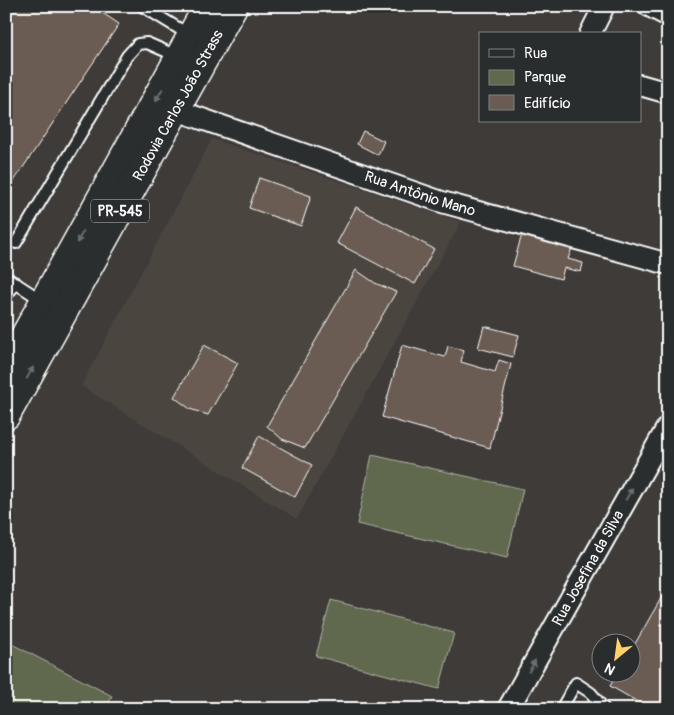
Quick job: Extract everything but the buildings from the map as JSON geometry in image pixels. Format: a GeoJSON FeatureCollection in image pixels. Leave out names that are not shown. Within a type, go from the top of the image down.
{"type":"FeatureCollection","features":[{"type":"Feature","properties":{"kind":"highway","name":"Rodovia Carlos João Strass"},"geometry":{"type":"LineString","coordinates":[[6,370],[208,6]]}},
{"type":"Feature","properties":{"kind":"highway","name":"Rodovia Carlos João Strass"},"geometry":{"type":"LineString","coordinates":[[6,415],[233,6]]}},
{"type":"Feature","properties":{"kind":"street"},"geometry":{"type":"LineString","coordinates":[[591,32],[604,6]]}},
{"type":"Feature","properties":{"kind":"street"},"geometry":{"type":"LineString","coordinates":[[649,6],[668,16]]}},
{"type":"Feature","properties":{"kind":"street"},"geometry":{"type":"LineString","coordinates":[[642,86],[667,92]]}},
{"type":"Feature","properties":{"kind":"street","name":"Rua Antônio Mano"},"geometry":{"type":"LineString","coordinates":[[176,110],[442,202],[668,264]]}},
{"type":"Feature","properties":{"kind":"street","name":"Rua Josefina da Silva"},"geometry":{"type":"LineString","coordinates":[[508,709],[668,426]]}},
{"type":"Feature","properties":{"kind":"lane"},"geometry":{"type":"LineString","coordinates":[[142,6],[185,47]]}},
{"type":"Feature","properties":{"kind":"lane"},"geometry":{"type":"LineString","coordinates":[[16,243],[127,56],[138,44],[147,43],[185,47]]}},
{"type":"Feature","properties":{"kind":"lane"},"geometry":{"type":"LineString","coordinates":[[6,277],[44,302]]}},
{"type":"Feature","properties":{"kind":"lane"},"geometry":{"type":"LineString","coordinates":[[6,296],[16,283]]}},
{"type":"Feature","properties":{"kind":"lane"},"geometry":{"type":"LineString","coordinates":[[561,709],[576,683],[591,693],[604,709]]}},
{"type":"Feature","properties":{"kind":"shaded area"},"geometry":{"type":"Polygon","coordinates":[[[212,139],[461,222],[297,519],[81,386],[212,139]]]}},
{"type":"Feature","properties":{"kind":"green space"},"geometry":{"type":"Polygon","coordinates":[[[372,455],[523,489],[507,558],[357,524],[372,455]]]}},
{"type":"Feature","properties":{"kind":"green space"},"geometry":{"type":"Polygon","coordinates":[[[331,600],[454,633],[439,689],[316,656],[331,600]]]}},
{"type":"Feature","properties":{"kind":"green space"},"geometry":{"type":"Polygon","coordinates":[[[6,641],[112,696],[106,709],[6,709],[6,641]]]}}]}
